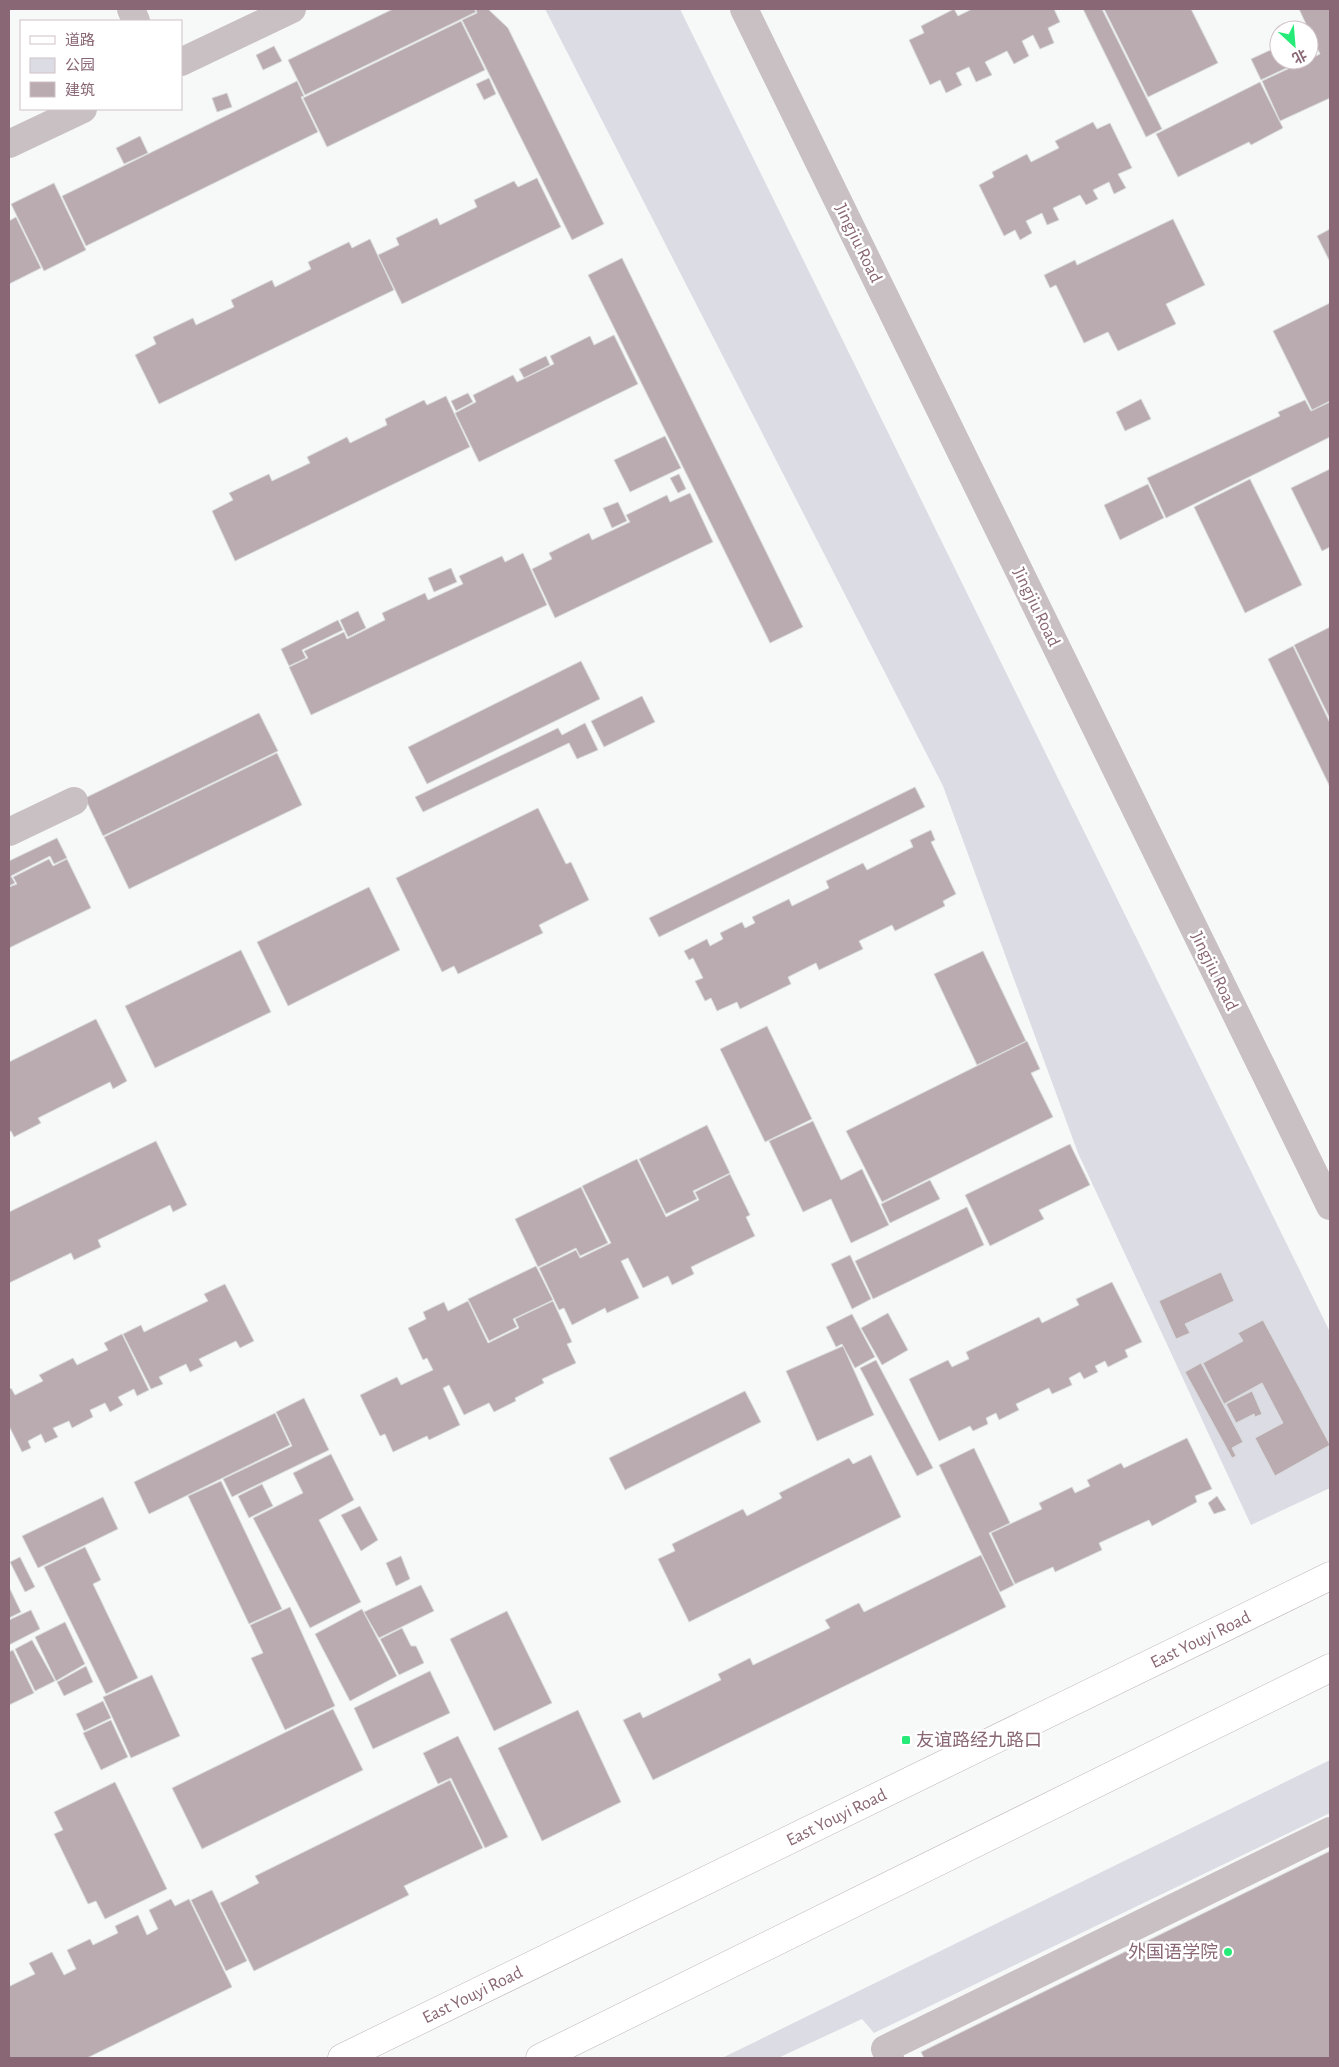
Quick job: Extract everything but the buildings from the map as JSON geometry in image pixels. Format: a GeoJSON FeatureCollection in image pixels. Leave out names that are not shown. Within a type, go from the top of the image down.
{"type":"FeatureCollection","features":[{"type":"Feature","properties":{"kind":"main road","name":"East Youyi Road"},"geometry":{"type":"LineString","coordinates":[[342,2058],[1330,1576]]}},
{"type":"Feature","properties":{"kind":"main road"},"geometry":{"type":"LineString","coordinates":[[540,2058],[1330,1668]]}},
{"type":"Feature","properties":{"kind":"street"},"geometry":{"type":"LineString","coordinates":[[182,62],[292,9]]}},
{"type":"Feature","properties":{"kind":"street","name":"Jingjiu Road"},"geometry":{"type":"LineString","coordinates":[[744,9],[1330,1206]]}},
{"type":"Feature","properties":{"kind":"street"},"geometry":{"type":"LineString","coordinates":[[9,144],[81,110]]}},
{"type":"Feature","properties":{"kind":"street"},"geometry":{"type":"LineString","coordinates":[[9,832],[74,801]]}},
{"type":"Feature","properties":{"kind":"street"},"geometry":{"type":"LineString","coordinates":[[880,2055],[1330,1832]]}},
{"type":"Feature","properties":{"kind":"green space"},"geometry":{"type":"Polygon","coordinates":[[[545,9],[680,9],[1330,1332],[1330,1488],[1251,1525],[1078,1153],[943,786],[545,9]]]}},
{"type":"Feature","properties":{"kind":"green space"},"geometry":{"type":"Polygon","coordinates":[[[1330,1760],[1330,1813],[874,2033],[862,2019],[778,2058],[722,2058],[1330,1760]]]}},
{"type":"Feature","properties":{"kind":"place","name":"友谊路经九路口"},"geometry":{"type":"Point","coordinates":[906,1740]}},
{"type":"Feature","properties":{"kind":"place","name":"外国语学院"},"geometry":{"type":"Point","coordinates":[1228,1952]}}]}
